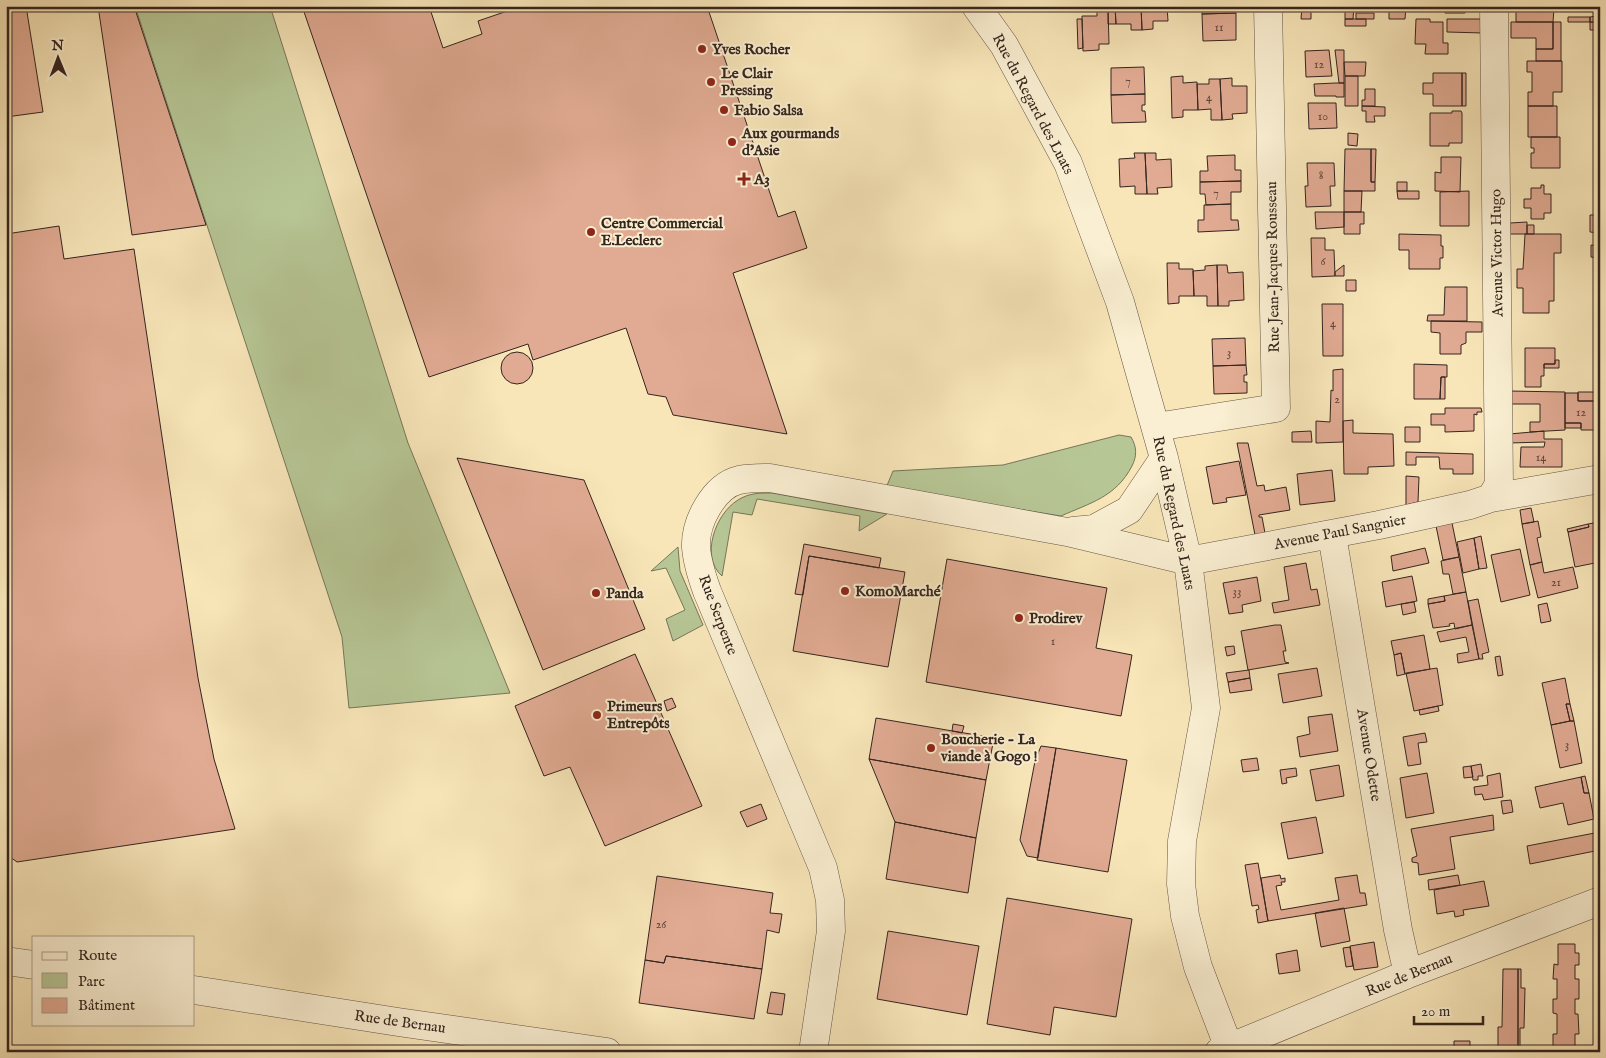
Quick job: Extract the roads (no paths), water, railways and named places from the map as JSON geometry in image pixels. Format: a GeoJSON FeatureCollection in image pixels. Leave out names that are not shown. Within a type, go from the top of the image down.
{"type":"FeatureCollection","features":[{"type":"Feature","properties":{"kind":"street","name":"Rue du Regard des Luats"},"geometry":{"type":"LineString","coordinates":[[976,6],[1004,45],[1068,163],[1120,302],[1164,458],[1188,561],[1206,708],[1182,841],[1180,884],[1185,916],[1198,967],[1224,1050]]}},
{"type":"Feature","properties":{"kind":"street","name":"Rue Jean-Jacques Rousseau"},"geometry":{"type":"LineString","coordinates":[[1156,427],[1276,408],[1268,6]]}},
{"type":"Feature","properties":{"kind":"street","name":"Avenue Victor Hugo"},"geometry":{"type":"LineString","coordinates":[[1491,498],[1499,484],[1494,6]]}},
{"type":"Feature","properties":{"kind":"street","name":"Rue Serpente"},"geometry":{"type":"LineString","coordinates":[[1067,532],[1094,529],[1129,510],[1164,458]]}},
{"type":"Feature","properties":{"kind":"street","name":"Rue Serpente"},"geometry":{"type":"LineString","coordinates":[[813,1052],[831,931],[830,900],[822,868],[707,591],[700,568],[696,545],[703,512],[718,492],[738,480],[770,478],[1067,532],[1188,561]]}},
{"type":"Feature","properties":{"kind":"street","name":"Avenue Paul Sangnier"},"geometry":{"type":"LineString","coordinates":[[1188,561],[1332,535],[1470,505],[1491,498],[1600,479]]}},
{"type":"Feature","properties":{"kind":"street","name":"Avenue Odette"},"geometry":{"type":"LineString","coordinates":[[1332,535],[1398,930],[1408,974]]}},
{"type":"Feature","properties":{"kind":"street","name":"Rue de Bernau"},"geometry":{"type":"LineString","coordinates":[[1224,1050],[1408,974],[1600,901]]}},
{"type":"Feature","properties":{"kind":"street"},"geometry":{"type":"LineString","coordinates":[[6,961],[32,965]]}},
{"type":"Feature","properties":{"kind":"street","name":"Rue de Bernau"},"geometry":{"type":"LineString","coordinates":[[195,990],[607,1052]]}},
{"type":"Feature","properties":{"kind":"place","name":"Yves Rocher"},"geometry":{"type":"Point","coordinates":[702,49]}},
{"type":"Feature","properties":{"kind":"place","name":"Le Clair Pressing"},"geometry":{"type":"Point","coordinates":[711,82]}},
{"type":"Feature","properties":{"kind":"place","name":"Fabio Salsa"},"geometry":{"type":"Point","coordinates":[724,110]}},
{"type":"Feature","properties":{"kind":"place","name":"Aux gourmands d'Asie"},"geometry":{"type":"Point","coordinates":[732,142]}},
{"type":"Feature","properties":{"kind":"place","name":"A3"},"geometry":{"type":"Point","coordinates":[744,179]}},
{"type":"Feature","properties":{"kind":"place","name":"Centre Commercial E.Leclerc"},"geometry":{"type":"Point","coordinates":[591,232]}},
{"type":"Feature","properties":{"kind":"place","name":"KomoMarché"},"geometry":{"type":"Point","coordinates":[845,591]}},
{"type":"Feature","properties":{"kind":"place","name":"Panda"},"geometry":{"type":"Point","coordinates":[596,593]}},
{"type":"Feature","properties":{"kind":"place","name":"Prodirev"},"geometry":{"type":"Point","coordinates":[1019,618]}},
{"type":"Feature","properties":{"kind":"place","name":"Primeurs Entrepôts"},"geometry":{"type":"Point","coordinates":[597,715]}},
{"type":"Feature","properties":{"kind":"place","name":"Boucherie - La viande à Gogo !"},"geometry":{"type":"Point","coordinates":[931,748]}}]}
